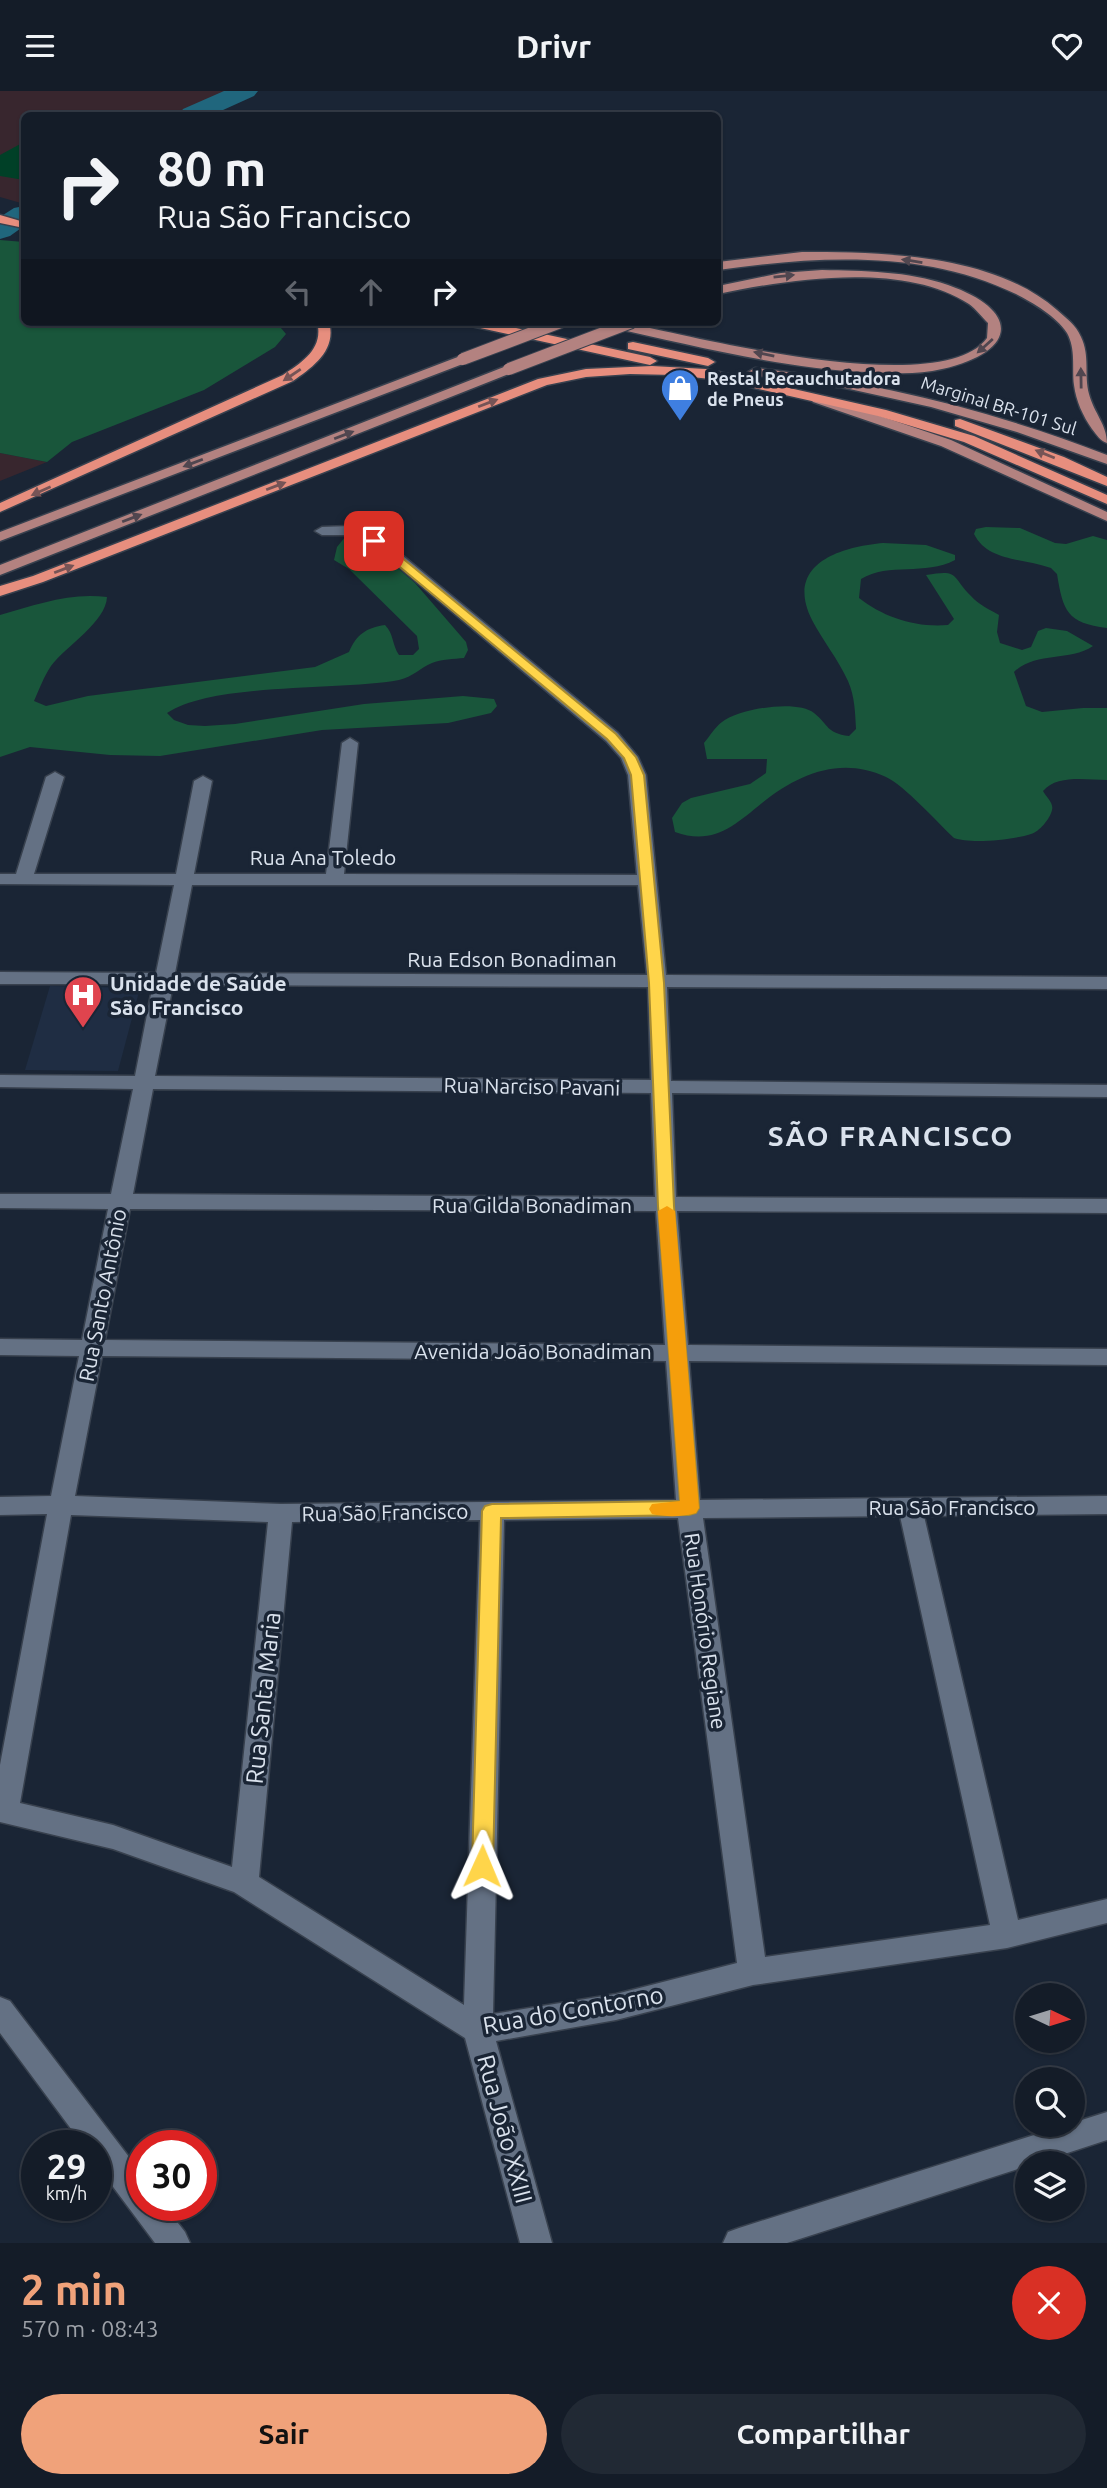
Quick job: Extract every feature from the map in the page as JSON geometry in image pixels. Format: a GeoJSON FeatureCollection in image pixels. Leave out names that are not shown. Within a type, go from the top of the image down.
{"type":"FeatureCollection","features":[{"type":"Feature","properties":{"kind":"highway"},"geometry":{"type":"LineString","coordinates":[[0,209],[21,213]]}},
{"type":"Feature","properties":{"kind":"highway"},"geometry":{"type":"LineString","coordinates":[[0,219],[21,224]]}},
{"type":"Feature","properties":{"kind":"highway"},"geometry":{"type":"LineString","coordinates":[[0,508],[288,378],[310,362],[324,345],[327,337],[324,326]]}},
{"type":"Feature","properties":{"kind":"highway"},"geometry":{"type":"LineString","coordinates":[[489,326],[881,412],[969,439],[1107,500]]}},
{"type":"Feature","properties":{"kind":"highway"},"geometry":{"type":"LineString","coordinates":[[539,326],[895,404],[982,429],[1107,482]]}},
{"type":"Feature","properties":{"kind":"highway"},"geometry":{"type":"LineString","coordinates":[[0,591],[38,579],[543,382],[617,370],[658,369],[718,376]]}},
{"type":"Feature","properties":{"kind":"main road"},"geometry":{"type":"LineString","coordinates":[[721,266],[788,256],[875,257],[953,269],[1011,288],[1049,309],[1069,327],[1076,338],[1082,358],[1083,395],[1091,417],[1107,439]]}},
{"type":"Feature","properties":{"kind":"main road"},"geometry":{"type":"LineString","coordinates":[[625,326],[780,357],[894,370],[932,367],[960,361],[988,347],[995,334],[995,322],[977,304],[953,292],[905,279],[848,274],[799,275],[755,280],[721,289]]}},
{"type":"Feature","properties":{"kind":"main road"},"geometry":{"type":"LineString","coordinates":[[0,537],[550,326]]}},
{"type":"Feature","properties":{"kind":"main road"},"geometry":{"type":"LineString","coordinates":[[0,570],[622,326]]}},
{"type":"Feature","properties":{"kind":"main road","name":"Marginal BR-101 Sul"},"geometry":{"type":"LineString","coordinates":[[755,372],[802,376],[907,397],[1017,426],[1107,460]]}},
{"type":"Feature","properties":{"kind":"main road"},"geometry":{"type":"LineString","coordinates":[[800,393],[946,443],[1107,517]]}},
{"type":"Feature","properties":{"kind":"street","name":"Rua Honório Regiane"},"geometry":{"type":"LineString","coordinates":[[322,531],[343,528],[363,532],[386,549],[612,737],[629,757],[637,775],[657,983],[666,1206],[689,1508],[753,1972]]}},
{"type":"Feature","properties":{"kind":"street"},"geometry":{"type":"LineString","coordinates":[[334,880],[350,743]]}},
{"type":"Feature","properties":{"kind":"street"},"geometry":{"type":"LineString","coordinates":[[23,879],[55,777]]}},
{"type":"Feature","properties":{"kind":"street","name":"Rua Santo Antônio"},"geometry":{"type":"LineString","coordinates":[[3,1811],[203,781]]}},
{"type":"Feature","properties":{"kind":"street","name":"Rua Ana Toledo"},"geometry":{"type":"LineString","coordinates":[[0,879],[647,880]]}},
{"type":"Feature","properties":{"kind":"street","name":"Rua Edson Bonadiman"},"geometry":{"type":"LineString","coordinates":[[0,978],[1107,983]]}},
{"type":"Feature","properties":{"kind":"street","name":"Rua Narciso Pavani"},"geometry":{"type":"LineString","coordinates":[[0,1081],[1107,1091]]}},
{"type":"Feature","properties":{"kind":"street","name":"Rua Gilda Bonadiman"},"geometry":{"type":"LineString","coordinates":[[0,1201],[1107,1206]]}},
{"type":"Feature","properties":{"kind":"street","name":"Avenida João Bonadiman"},"geometry":{"type":"LineString","coordinates":[[0,1347],[1107,1357]]}},
{"type":"Feature","properties":{"kind":"street","name":"Rua São Francisco"},"geometry":{"type":"LineString","coordinates":[[0,1506],[61,1505],[281,1513],[1107,1505]]}},
{"type":"Feature","properties":{"kind":"street"},"geometry":{"type":"LineString","coordinates":[[910,1507],[1007,1935]]}},
{"type":"Feature","properties":{"kind":"street","name":"Rua João XXIII"},"geometry":{"type":"LineString","coordinates":[[492,1511],[478,2030],[536,2243]]}},
{"type":"Feature","properties":{"kind":"street","name":"Rua Santa Maria"},"geometry":{"type":"LineString","coordinates":[[244,1884],[281,1513]]}},
{"type":"Feature","properties":{"kind":"street","name":"Rua do Contorno"},"geometry":{"type":"LineString","coordinates":[[3,1811],[113,1837],[244,1884],[478,2030],[616,2007],[753,1972],[1007,1935],[1107,1911]]}},
{"type":"Feature","properties":{"kind":"street"},"geometry":{"type":"LineString","coordinates":[[0,2010],[126,2179]]}},
{"type":"Feature","properties":{"kind":"street"},"geometry":{"type":"LineString","coordinates":[[739,2243],[1107,2126]]}},
{"type":"Feature","properties":{"kind":"street"},"geometry":{"type":"LineString","coordinates":[[157,2221],[174,2243]]}},
{"type":"Feature","properties":{"kind":"shaded area"},"geometry":{"type":"Polygon","coordinates":[[[0,91],[235,91],[194,112],[21,112],[21,203],[0,197],[0,91]]]}},
{"type":"Feature","properties":{"kind":"shaded area"},"geometry":{"type":"Polygon","coordinates":[[[0,453],[47,462],[0,481],[0,453]]]}},
{"type":"Feature","properties":{"kind":"shaded area","name":"Unidade de Saúde São Francisco"},"geometry":{"type":"Polygon","coordinates":[[[50,986],[140,988],[118,1071],[25,1070],[50,986]]]}},
{"type":"Feature","properties":{"kind":"green space"},"geometry":{"type":"Polygon","coordinates":[[[21,144],[21,180],[0,176],[0,155],[21,144]]]}},
{"type":"Feature","properties":{"kind":"green space"},"geometry":{"type":"Polygon","coordinates":[[[0,240],[21,242],[21,326],[279,326],[286,334],[275,347],[204,390],[72,442],[47,462],[0,453],[0,240]]]}},
{"type":"Feature","properties":{"kind":"green space"},"geometry":{"type":"Polygon","coordinates":[[[1020,528],[1055,543],[1066,544],[1093,536],[1107,540],[1107,628],[1083,623],[1069,613],[1057,574],[1051,568],[1008,558],[988,550],[974,534],[976,529],[1020,528]]]}},
{"type":"Feature","properties":{"kind":"green space"},"geometry":{"type":"Polygon","coordinates":[[[358,534],[415,583],[466,642],[468,650],[464,658],[436,662],[399,680],[214,696],[188,703],[167,713],[174,720],[188,725],[205,726],[235,724],[364,704],[463,696],[494,699],[497,706],[491,713],[448,723],[322,730],[160,756],[110,755],[30,747],[0,757],[0,615],[39,604],[80,596],[107,597],[100,616],[93,625],[58,658],[46,674],[34,701],[46,706],[88,696],[315,667],[349,652],[359,636],[367,630],[385,625],[399,655],[413,655],[419,649],[417,636],[349,569],[334,560],[337,547],[346,536],[358,534]]]}},
{"type":"Feature","properties":{"kind":"green space"},"geometry":{"type":"Polygon","coordinates":[[[883,543],[926,545],[955,555],[955,560],[943,565],[883,571],[861,579],[859,598],[889,616],[924,625],[948,625],[954,619],[926,575],[945,573],[954,576],[977,602],[999,615],[997,632],[1000,643],[1022,650],[1031,647],[1038,631],[1046,628],[1067,631],[1093,646],[1074,654],[1032,661],[1014,672],[1026,706],[1042,712],[1107,708],[1107,780],[1073,779],[1056,782],[1043,791],[1052,807],[1044,825],[1031,834],[1003,839],[970,841],[954,838],[894,782],[869,771],[852,768],[836,768],[805,776],[776,793],[733,826],[712,835],[689,836],[675,832],[672,818],[682,803],[691,798],[750,784],[766,773],[767,759],[707,759],[704,743],[717,726],[730,717],[768,707],[795,707],[814,713],[836,733],[849,736],[856,729],[848,681],[812,620],[805,601],[805,585],[811,572],[834,554],[883,543]]]}},
{"type":"Feature","properties":{"kind":"waterway"},"geometry":{"type":"LineString","coordinates":[[199,112],[245,91]]}},
{"type":"Feature","properties":{"kind":"waterway"},"geometry":{"type":"LineString","coordinates":[[0,230],[21,216]]}},
{"type":"Feature","properties":{"kind":"slow traffic"},"geometry":{"type":"LineString","coordinates":[[659,1509],[689,1508],[667,1211]]}},
{"type":"Feature","properties":{"kind":"place","name":"Restal Recauchutadora de Pneus"},"geometry":{"type":"Point","coordinates":[680,422]}},
{"type":"Feature","properties":{"kind":"place","name":"Unidade de Saúde São Francisco"},"geometry":{"type":"Point","coordinates":[83,1029]}},
{"type":"Feature","properties":{"kind":"district","name":"SÃO FRANCISCO"},"geometry":{"type":"Point","coordinates":[891,1135]}},
{"type":"Feature","properties":{"kind":"route"},"geometry":{"type":"LineString","coordinates":[[374,541],[612,737],[629,757],[637,775],[657,983],[666,1206],[689,1508],[492,1511],[482,1866]]}}]}
